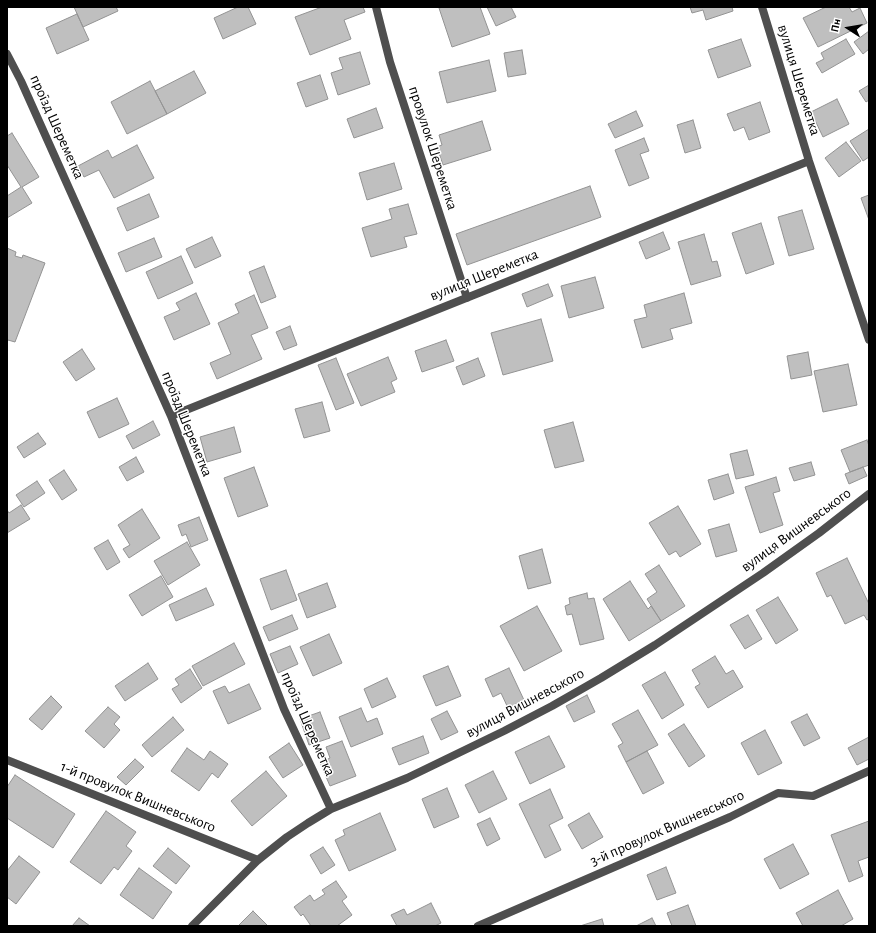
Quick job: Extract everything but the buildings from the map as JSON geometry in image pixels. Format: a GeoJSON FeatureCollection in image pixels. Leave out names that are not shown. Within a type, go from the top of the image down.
{"type":"FeatureCollection","features":[{"type":"Feature","properties":{"kind":"street","name":"провулок Шереметка"},"geometry":{"type":"LineString","coordinates":[[376,7],[390,62],[467,298]]}},
{"type":"Feature","properties":{"kind":"street","name":"вулиця Шереметка"},"geometry":{"type":"LineString","coordinates":[[762,7],[809,160],[869,340]]}},
{"type":"Feature","properties":{"kind":"street","name":"проїзд Шереметка"},"geometry":{"type":"LineString","coordinates":[[7,54],[28,95],[170,416],[284,709],[331,809]]}},
{"type":"Feature","properties":{"kind":"street","name":"вулиця Шереметка"},"geometry":{"type":"LineString","coordinates":[[170,416],[809,160]]}},
{"type":"Feature","properties":{"kind":"street","name":"вулиця Вишневського"},"geometry":{"type":"LineString","coordinates":[[192,926],[258,860],[287,837],[308,823],[331,809],[408,778],[545,710],[601,678],[655,646],[763,573],[869,494]]}},
{"type":"Feature","properties":{"kind":"street","name":"1-й провулок Вишневського"},"geometry":{"type":"LineString","coordinates":[[7,760],[258,860]]}},
{"type":"Feature","properties":{"kind":"street","name":"3-й провулок Вишневського"},"geometry":{"type":"LineString","coordinates":[[478,926],[730,817],[778,793],[814,796],[869,771]]}}]}
